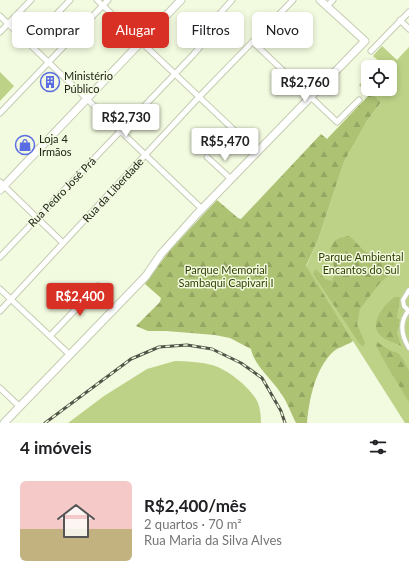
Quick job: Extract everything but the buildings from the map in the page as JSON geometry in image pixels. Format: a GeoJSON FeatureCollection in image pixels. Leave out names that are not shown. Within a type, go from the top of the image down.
{"type":"FeatureCollection","features":[{"type":"Feature","properties":{"kind":"street"},"geometry":{"type":"LineString","coordinates":[[0,32],[31,0]]}},
{"type":"Feature","properties":{"kind":"street"},"geometry":{"type":"LineString","coordinates":[[59,12],[70,0]]}},
{"type":"Feature","properties":{"kind":"street"},"geometry":{"type":"LineString","coordinates":[[97,0],[110,12]]}},
{"type":"Feature","properties":{"kind":"street"},"geometry":{"type":"LineString","coordinates":[[0,113],[108,0]]}},
{"type":"Feature","properties":{"kind":"street"},"geometry":{"type":"LineString","coordinates":[[169,13],[182,0]]}},
{"type":"Feature","properties":{"kind":"street","name":"Rua Pedro José Prá"},"geometry":{"type":"LineString","coordinates":[[0,257],[197,51],[215,19],[232,0]]}},
{"type":"Feature","properties":{"kind":"street","name":"Rua da Liberdade"},"geometry":{"type":"LineString","coordinates":[[282,12],[293,0]]}},
{"type":"Feature","properties":{"kind":"street"},"geometry":{"type":"LineString","coordinates":[[320,0],[371,46]]}},
{"type":"Feature","properties":{"kind":"street"},"geometry":{"type":"LineString","coordinates":[[327,6],[333,0]]}},
{"type":"Feature","properties":{"kind":"street"},"geometry":{"type":"LineString","coordinates":[[4,423],[146,276],[161,254],[202,209],[311,97],[409,12]]}},
{"type":"Feature","properties":{"kind":"street"},"geometry":{"type":"LineString","coordinates":[[0,16],[12,28]]}},
{"type":"Feature","properties":{"kind":"street"},"geometry":{"type":"LineString","coordinates":[[400,20],[409,29]]}},
{"type":"Feature","properties":{"kind":"street","name":"Rua da Liberdade"},"geometry":{"type":"LineString","coordinates":[[0,311],[199,97],[252,43]]}},
{"type":"Feature","properties":{"kind":"street"},"geometry":{"type":"LineString","coordinates":[[34,48],[202,209]]}},
{"type":"Feature","properties":{"kind":"street"},"geometry":{"type":"LineString","coordinates":[[63,243],[1,186],[135,48]]}},
{"type":"Feature","properties":{"kind":"street"},"geometry":{"type":"LineString","coordinates":[[147,48],[257,152]]}},
{"type":"Feature","properties":{"kind":"street"},"geometry":{"type":"LineString","coordinates":[[259,48],[337,122],[359,100]]}},
{"type":"Feature","properties":{"kind":"street"},"geometry":{"type":"LineString","coordinates":[[207,157],[231,179]]}},
{"type":"Feature","properties":{"kind":"street"},"geometry":{"type":"LineString","coordinates":[[50,336],[98,286]]}},
{"type":"Feature","properties":{"kind":"street"},"geometry":{"type":"LineString","coordinates":[[0,289],[70,355]]}},
{"type":"Feature","properties":{"kind":"street"},"geometry":{"type":"LineString","coordinates":[[409,290],[403,300],[404,306],[409,310],[405,315],[402,330],[404,340],[409,348]]}},
{"type":"Feature","properties":{"kind":"street"},"geometry":{"type":"LineString","coordinates":[[0,388],[20,407]]}},
{"type":"Feature","properties":{"kind":"green space","name":"Parque Ambiental Encantos do Sul"},"geometry":{"type":"Polygon","coordinates":[[[382,46],[397,60],[378,60],[373,56],[382,46]]]}},
{"type":"Feature","properties":{"kind":"green space","name":"Parque Ambiental Encantos do Sul"},"geometry":{"type":"Polygon","coordinates":[[[409,47],[409,423],[405,423],[306,267],[318,240],[344,162],[367,121],[381,102],[375,96],[397,96],[397,60],[409,47]]]}},
{"type":"Feature","properties":{"kind":"green space"},"geometry":{"type":"Polygon","coordinates":[[[0,72],[14,86],[0,101],[0,72]]]}},
{"type":"Feature","properties":{"kind":"green space","name":"Parque Memorial Sambaqui Capivari I"},"geometry":{"type":"Polygon","coordinates":[[[368,96],[375,96],[381,102],[367,121],[344,162],[318,240],[306,266],[353,341],[334,351],[327,358],[314,385],[309,404],[307,423],[296,423],[287,403],[259,366],[251,349],[230,338],[215,335],[148,331],[136,326],[160,302],[161,298],[145,284],[170,250],[217,200],[241,219],[321,134],[327,139],[368,96]]]}},
{"type":"Feature","properties":{"kind":"green space"},"geometry":{"type":"Polygon","coordinates":[[[349,236],[366,252],[374,255],[389,257],[395,264],[389,275],[379,284],[360,309],[357,324],[365,343],[363,347],[313,274],[316,269],[325,279],[332,281],[335,272],[330,249],[334,241],[349,236]]]}},
{"type":"Feature","properties":{"kind":"green space"},"geometry":{"type":"Polygon","coordinates":[[[395,297],[400,297],[397,318],[400,320],[397,333],[401,346],[384,338],[376,329],[377,319],[383,308],[395,297]]]}},
{"type":"Feature","properties":{"kind":"green space"},"geometry":{"type":"Polygon","coordinates":[[[377,342],[391,351],[398,353],[403,359],[409,371],[409,402],[387,366],[376,345],[377,342]]]}},
{"type":"Feature","properties":{"kind":"green space"},"geometry":{"type":"Polygon","coordinates":[[[175,361],[212,365],[224,370],[237,379],[256,399],[260,411],[261,423],[68,423],[104,396],[147,369],[175,361]]]}},
{"type":"Feature","properties":{"kind":"railway"},"geometry":{"type":"LineString","coordinates":[[45,423],[131,359],[159,347],[187,345],[212,349],[241,363],[262,378],[281,411],[285,423]]}},
{"type":"Feature","properties":{"kind":"place","name":"Ministério Público"},"geometry":{"type":"Point","coordinates":[50,82]}},
{"type":"Feature","properties":{"kind":"place","name":"Loja 4 Irmãos"},"geometry":{"type":"Point","coordinates":[25,145]}}]}
